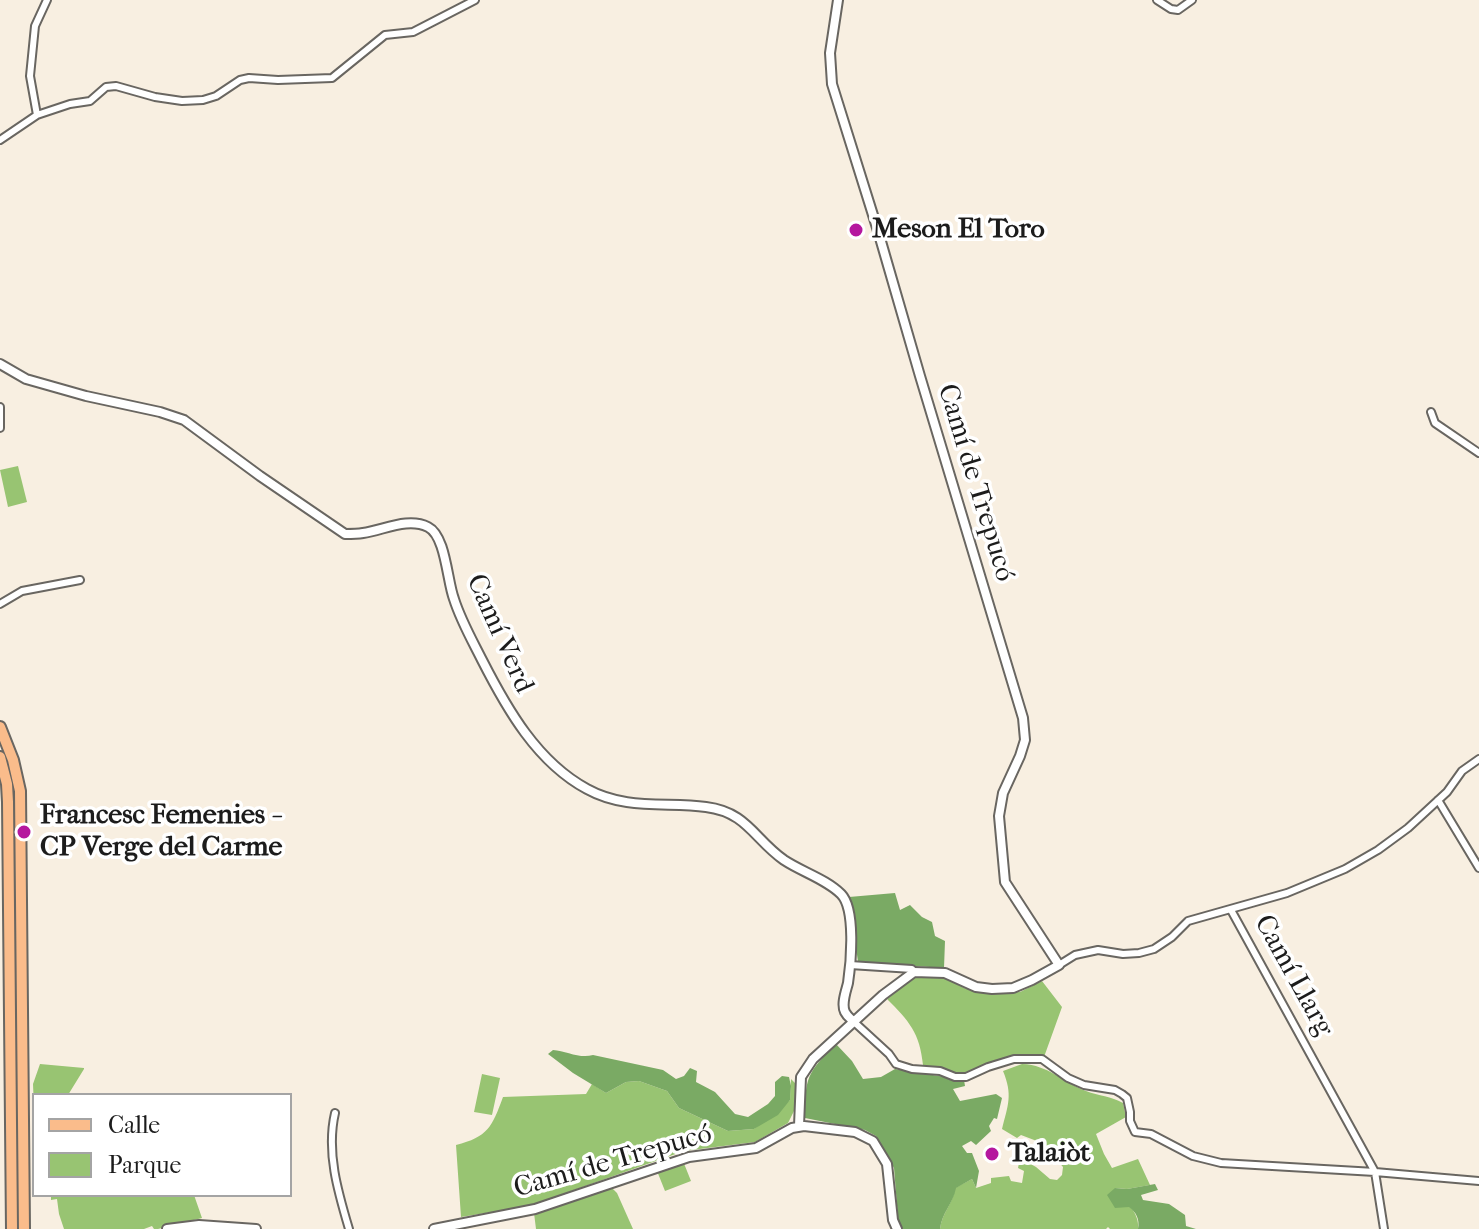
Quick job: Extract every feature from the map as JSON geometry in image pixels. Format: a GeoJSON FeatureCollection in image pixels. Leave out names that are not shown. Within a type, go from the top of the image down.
{"type":"FeatureCollection","features":[{"type":"Feature","properties":{"kind":"main road"},"geometry":{"type":"LineString","coordinates":[[0,727],[10,748],[20,791],[24,1229]]}},
{"type":"Feature","properties":{"kind":"main road"},"geometry":{"type":"LineString","coordinates":[[0,757],[7,784],[4,822],[6,1212],[12,1229]]}},
{"type":"Feature","properties":{"kind":"street"},"geometry":{"type":"LineString","coordinates":[[37,115],[30,76],[35,26],[47,0]]}},
{"type":"Feature","properties":{"kind":"street"},"geometry":{"type":"LineString","coordinates":[[0,140],[37,115],[90,101],[106,87],[116,86],[155,97],[193,101],[216,96],[240,80],[249,78],[332,78],[385,35],[413,32],[475,0]]}},
{"type":"Feature","properties":{"kind":"street","name":"Camí de Trepucó"},"geometry":{"type":"LineString","coordinates":[[838,0],[830,53],[832,84],[1023,718],[1025,740],[1003,793],[999,816],[1005,882],[1059,965]]}},
{"type":"Feature","properties":{"kind":"street"},"geometry":{"type":"LineString","coordinates":[[1157,0],[1178,10],[1192,0]]}},
{"type":"Feature","properties":{"kind":"street","name":"Camí Verd"},"geometry":{"type":"LineString","coordinates":[[0,364],[26,379],[184,420],[345,534],[361,534],[398,524],[426,526],[436,533],[449,587],[470,638],[512,716],[557,768],[586,789],[613,800],[636,805],[706,807],[727,812],[747,824],[782,859],[844,896],[849,915],[850,965],[843,1003],[844,1012],[853,1021]]}},
{"type":"Feature","properties":{"kind":"street"},"geometry":{"type":"LineString","coordinates":[[0,407],[0,428]]}},
{"type":"Feature","properties":{"kind":"street"},"geometry":{"type":"LineString","coordinates":[[1431,412],[1435,423],[1479,453]]}},
{"type":"Feature","properties":{"kind":"street"},"geometry":{"type":"LineString","coordinates":[[0,604],[22,591],[80,580]]}},
{"type":"Feature","properties":{"kind":"street"},"geometry":{"type":"LineString","coordinates":[[1231,910],[1287,893],[1345,869],[1388,843],[1447,792],[1462,771],[1479,759]]}},
{"type":"Feature","properties":{"kind":"street"},"geometry":{"type":"LineString","coordinates":[[1438,800],[1479,868]]}},
{"type":"Feature","properties":{"kind":"street","name":"Camí Llarg"},"geometry":{"type":"LineString","coordinates":[[914,972],[945,973],[976,987],[1013,988],[1075,955],[1098,950],[1123,954],[1154,949],[1188,921],[1231,910],[1375,1172],[1384,1229]]}},
{"type":"Feature","properties":{"kind":"street"},"geometry":{"type":"LineString","coordinates":[[850,965],[912,969],[914,972],[883,995],[813,1059],[801,1077],[799,1126],[855,1132],[873,1141],[887,1164],[893,1220],[897,1229]]}},
{"type":"Feature","properties":{"kind":"street"},"geometry":{"type":"LineString","coordinates":[[853,1021],[896,1064],[912,1069],[966,1077],[1014,1059],[1042,1059],[1068,1078],[1122,1094],[1127,1098],[1135,1132],[1151,1134],[1193,1156],[1221,1163],[1479,1181]]}},
{"type":"Feature","properties":{"kind":"street"},"geometry":{"type":"LineString","coordinates":[[335,1113],[332,1156],[337,1190],[349,1229]]}},
{"type":"Feature","properties":{"kind":"street","name":"Camí de Trepucó"},"geometry":{"type":"LineString","coordinates":[[434,1229],[535,1209],[689,1157],[756,1148],[799,1126]]}},
{"type":"Feature","properties":{"kind":"street"},"geometry":{"type":"LineString","coordinates":[[167,1229],[199,1225],[256,1229]]}},
{"type":"Feature","properties":{"kind":"green space"},"geometry":{"type":"Polygon","coordinates":[[[18,466],[27,502],[8,507],[0,470],[18,466]]]}},
{"type":"Feature","properties":{"kind":"green space"},"geometry":{"type":"Polygon","coordinates":[[[895,893],[900,910],[910,905],[932,922],[935,936],[945,941],[944,968],[858,962],[849,897],[895,893]]]}},
{"type":"Feature","properties":{"kind":"green space"},"geometry":{"type":"Polygon","coordinates":[[[916,976],[946,977],[964,988],[987,993],[1020,992],[1042,981],[1062,1007],[1044,1057],[1006,1057],[961,1074],[923,1065],[912,1028],[887,999],[916,976]]]}},
{"type":"Feature","properties":{"kind":"green space"},"geometry":{"type":"Polygon","coordinates":[[[836,1044],[863,1079],[881,1077],[895,1069],[964,1080],[965,1086],[953,1089],[960,1101],[996,1094],[1002,1098],[997,1119],[994,1118],[989,1126],[991,1131],[976,1145],[971,1141],[962,1146],[967,1153],[972,1153],[979,1171],[976,1188],[972,1179],[956,1188],[940,1229],[902,1229],[898,1218],[894,1168],[876,1136],[865,1130],[805,1118],[810,1076],[836,1044]]]}},
{"type":"Feature","properties":{"kind":"green space"},"geometry":{"type":"Polygon","coordinates":[[[553,1050],[663,1070],[676,1079],[684,1076],[690,1068],[697,1071],[696,1082],[715,1092],[735,1114],[748,1117],[775,1096],[775,1082],[782,1076],[789,1077],[790,1100],[778,1115],[754,1129],[728,1131],[679,1108],[667,1091],[639,1081],[626,1082],[606,1093],[548,1054],[553,1050]]]}},
{"type":"Feature","properties":{"kind":"green space"},"geometry":{"type":"Polygon","coordinates":[[[40,1064],[84,1068],[69,1093],[33,1093],[40,1064]]]}},
{"type":"Feature","properties":{"kind":"green space"},"geometry":{"type":"Polygon","coordinates":[[[1022,1064],[1040,1067],[1086,1091],[1123,1103],[1126,1117],[1096,1134],[1112,1168],[1138,1159],[1150,1185],[1115,1188],[1134,1212],[1138,1229],[940,1229],[955,1188],[972,1179],[976,1188],[991,1183],[991,1178],[1009,1176],[1011,1181],[1022,1183],[1024,1171],[1018,1168],[1020,1158],[1050,1179],[1057,1180],[1062,1175],[1063,1167],[1042,1143],[1021,1135],[1017,1138],[1002,1129],[1009,1094],[1003,1071],[1022,1064]]]}},
{"type":"Feature","properties":{"kind":"green space"},"geometry":{"type":"Polygon","coordinates":[[[482,1074],[500,1078],[492,1115],[474,1112],[482,1074]]]}},
{"type":"Feature","properties":{"kind":"green space"},"geometry":{"type":"Polygon","coordinates":[[[791,1079],[797,1085],[794,1111],[788,1123],[755,1142],[684,1151],[529,1206],[461,1217],[456,1145],[475,1138],[487,1129],[503,1097],[586,1094],[592,1084],[606,1093],[626,1082],[639,1081],[667,1091],[679,1108],[728,1131],[754,1129],[790,1100],[791,1079]]]}},
{"type":"Feature","properties":{"kind":"green space"},"geometry":{"type":"Polygon","coordinates":[[[683,1161],[691,1181],[665,1191],[657,1171],[683,1161]]]}},
{"type":"Feature","properties":{"kind":"green space"},"geometry":{"type":"Polygon","coordinates":[[[1155,1184],[1158,1190],[1141,1195],[1143,1200],[1169,1204],[1185,1215],[1186,1226],[1196,1229],[1138,1229],[1134,1211],[1129,1207],[1115,1208],[1107,1195],[1115,1188],[1155,1184]]]}},
{"type":"Feature","properties":{"kind":"green space"},"geometry":{"type":"Polygon","coordinates":[[[610,1186],[617,1193],[633,1229],[536,1229],[534,1213],[610,1186]]]}},
{"type":"Feature","properties":{"kind":"green space"},"geometry":{"type":"Polygon","coordinates":[[[51,1197],[195,1197],[202,1218],[158,1229],[152,1226],[144,1229],[64,1229],[57,1199],[51,1200],[51,1197]]]}},
{"type":"Feature","properties":{"kind":"place","name":"Meson El Toro"},"geometry":{"type":"Point","coordinates":[856,230]}},
{"type":"Feature","properties":{"kind":"place","name":"Francesc Femenies - CP Verge del Carme"},"geometry":{"type":"Point","coordinates":[24,832]}},
{"type":"Feature","properties":{"kind":"place","name":"Talaiòt"},"geometry":{"type":"Point","coordinates":[992,1154]}}]}
